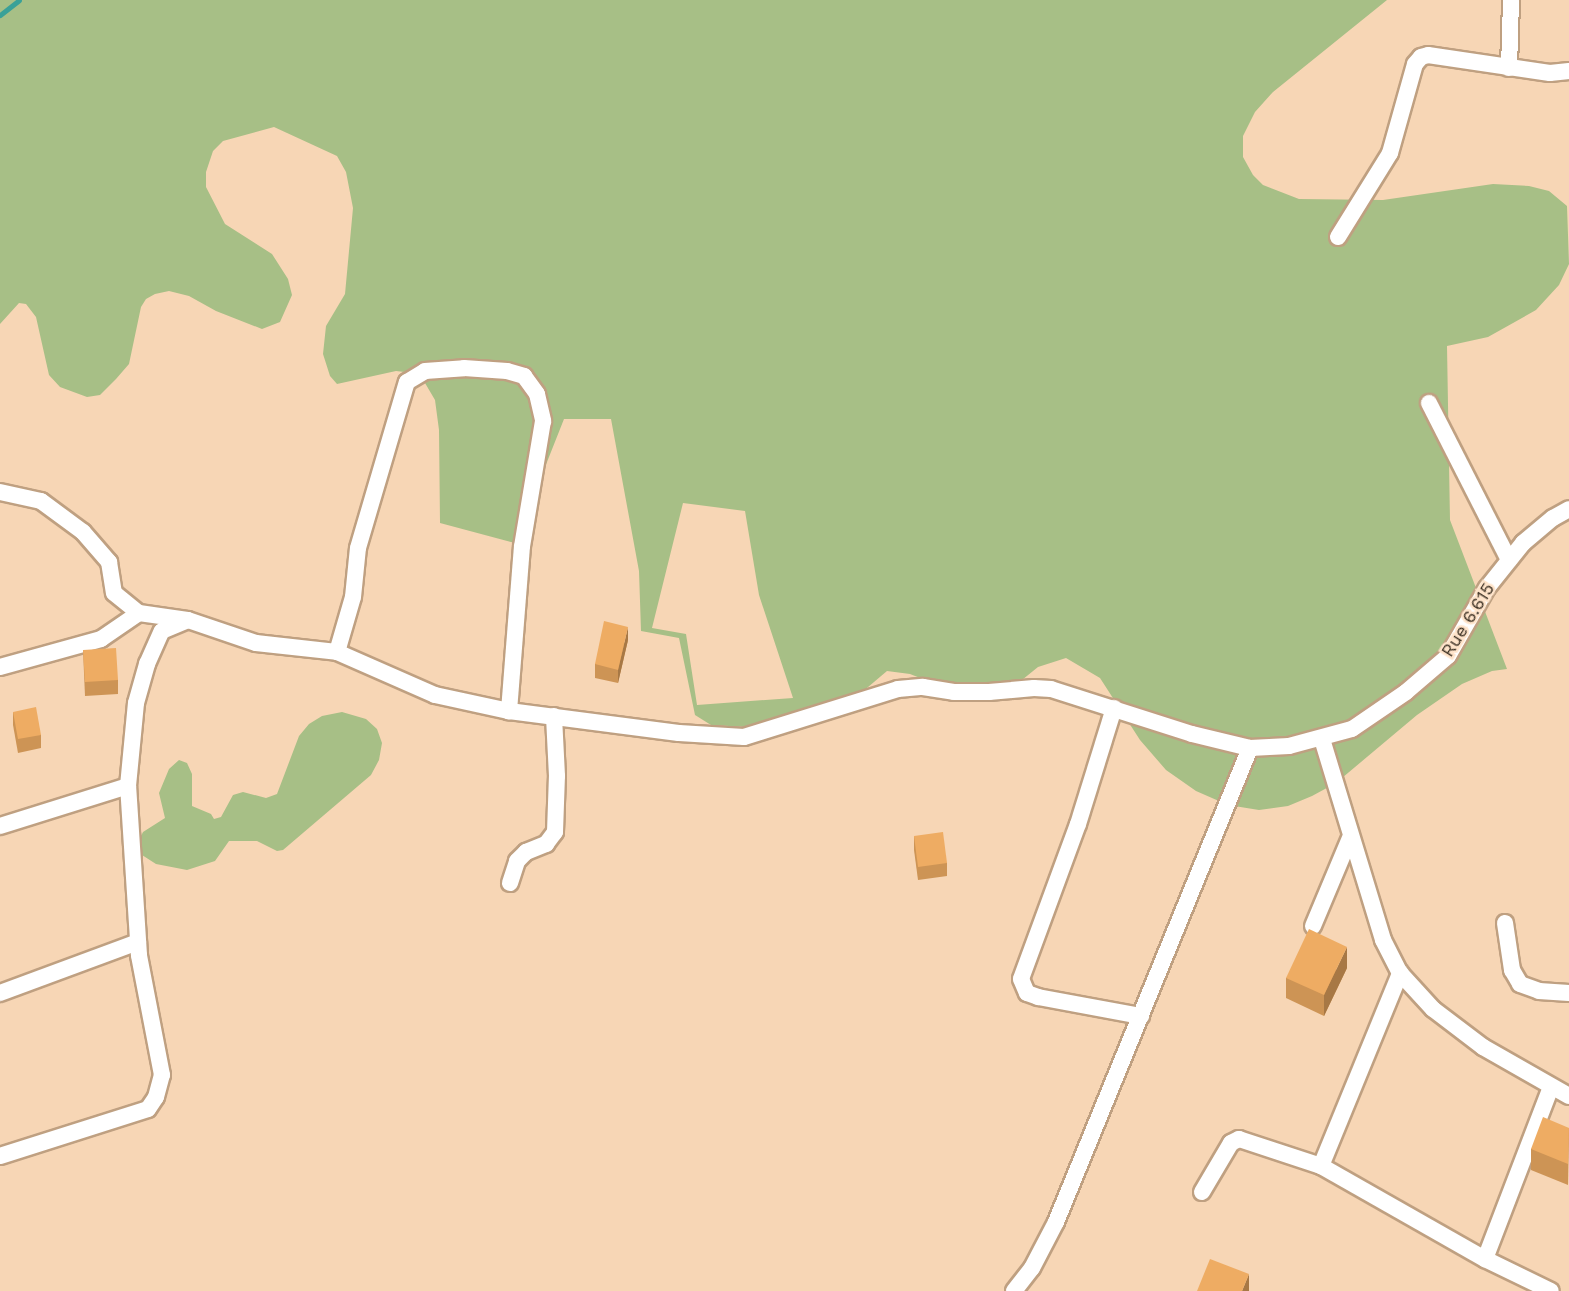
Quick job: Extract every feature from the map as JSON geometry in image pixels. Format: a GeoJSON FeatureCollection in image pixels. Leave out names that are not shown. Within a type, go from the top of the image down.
{"type":"FeatureCollection","features":[{"type":"Feature","properties":{"kind":"street"},"geometry":{"type":"LineString","coordinates":[[1509,68],[1511,0]]}},
{"type":"Feature","properties":{"kind":"street"},"geometry":{"type":"LineString","coordinates":[[1338,237],[1390,153],[1415,64],[1421,57],[1428,55],[1550,73],[1569,71]]}},
{"type":"Feature","properties":{"kind":"street"},"geometry":{"type":"LineString","coordinates":[[337,652],[353,597],[358,548],[407,382],[425,371],[464,368],[507,371],[524,376],[537,394],[542,421],[522,546],[509,710]]}},
{"type":"Feature","properties":{"kind":"street"},"geometry":{"type":"LineString","coordinates":[[1429,403],[1509,560]]}},
{"type":"Feature","properties":{"kind":"street"},"geometry":{"type":"LineString","coordinates":[[0,492],[41,501],[83,532],[109,562],[114,593],[139,613],[188,620],[256,643],[337,652],[435,695],[509,710],[679,733],[744,737],[795,723],[883,692],[923,687],[954,692],[1051,689],[1192,734],[1250,748],[1056,1222],[1032,1268],[1014,1291]]}},
{"type":"Feature","properties":{"kind":"street","name":"Rue 6.615"},"geometry":{"type":"LineString","coordinates":[[1250,748],[1322,739],[1352,729],[1406,692],[1448,656],[1487,588],[1522,543],[1553,517],[1569,509]]}},
{"type":"Feature","properties":{"kind":"street"},"geometry":{"type":"LineString","coordinates":[[0,667],[101,639],[139,613]]}},
{"type":"Feature","properties":{"kind":"street"},"geometry":{"type":"LineString","coordinates":[[0,1156],[148,1109],[156,1097],[162,1075],[138,942],[128,786],[136,703],[146,664],[162,631],[188,620]]}},
{"type":"Feature","properties":{"kind":"street"},"geometry":{"type":"LineString","coordinates":[[1114,708],[1078,824],[1021,979],[1027,993],[1141,1016]]}},
{"type":"Feature","properties":{"kind":"street"},"geometry":{"type":"LineString","coordinates":[[510,883],[517,861],[526,852],[546,844],[555,832],[557,776],[554,716]]}},
{"type":"Feature","properties":{"kind":"street"},"geometry":{"type":"LineString","coordinates":[[1322,739],[1383,940],[1400,973],[1433,1009],[1473,1039],[1569,1096]]}},
{"type":"Feature","properties":{"kind":"street"},"geometry":{"type":"LineString","coordinates":[[0,826],[128,786]]}},
{"type":"Feature","properties":{"kind":"street"},"geometry":{"type":"LineString","coordinates":[[1313,926],[1350,838]]}},
{"type":"Feature","properties":{"kind":"street"},"geometry":{"type":"LineString","coordinates":[[1506,923],[1512,970],[1520,984],[1539,991],[1569,993]]}},
{"type":"Feature","properties":{"kind":"street"},"geometry":{"type":"LineString","coordinates":[[0,993],[138,942]]}},
{"type":"Feature","properties":{"kind":"street"},"geometry":{"type":"LineString","coordinates":[[1321,1166],[1400,973]]}},
{"type":"Feature","properties":{"kind":"street"},"geometry":{"type":"LineString","coordinates":[[1485,1259],[1551,1087]]}},
{"type":"Feature","properties":{"kind":"street"},"geometry":{"type":"LineString","coordinates":[[1202,1192],[1231,1143],[1239,1139],[1321,1166],[1485,1259],[1551,1291]]}},
{"type":"Feature","properties":{"kind":"green space"},"geometry":{"type":"Polygon","coordinates":[[[0,0],[1387,0],[1273,92],[1255,112],[1243,136],[1243,157],[1253,175],[1263,185],[1299,199],[1383,200],[1493,184],[1529,186],[1549,191],[1567,206],[1569,264],[1559,285],[1536,310],[1488,337],[1447,346],[1450,520],[1507,669],[1492,671],[1462,684],[1417,715],[1336,783],[1288,806],[1259,810],[1228,805],[1196,791],[1166,770],[1140,740],[1100,678],[1066,658],[1038,667],[1017,684],[938,685],[910,674],[887,671],[848,704],[782,729],[711,725],[695,715],[679,638],[641,631],[639,571],[611,419],[564,419],[515,543],[440,523],[439,430],[435,400],[425,383],[413,373],[396,371],[337,384],[330,376],[323,354],[326,326],[345,294],[353,208],[346,172],[337,156],[274,127],[223,141],[213,151],[206,172],[206,187],[225,224],[272,254],[288,279],[292,295],[280,322],[262,329],[216,311],[189,296],[169,291],[155,294],[146,299],[141,307],[129,364],[100,395],[87,397],[60,387],[49,375],[36,317],[26,304],[19,303],[0,324],[0,0]],[[683,503],[652,628],[686,634],[697,705],[793,698],[759,595],[745,511],[683,503]]]}},
{"type":"Feature","properties":{"kind":"green space"},"geometry":{"type":"Polygon","coordinates":[[[342,712],[366,719],[377,729],[382,743],[379,760],[371,775],[283,850],[277,851],[257,841],[229,841],[215,861],[187,870],[156,864],[142,855],[138,842],[143,832],[165,818],[159,793],[169,769],[179,760],[187,763],[192,774],[192,806],[211,814],[214,819],[221,817],[233,795],[243,792],[266,798],[277,794],[299,736],[309,724],[322,716],[342,712]]]}},
{"type":"Feature","properties":{"kind":"building"},"geometry":{"type":"Polygon","coordinates":[[[604,621],[628,627],[618,670],[595,664],[604,621]]]}},
{"type":"Feature","properties":{"kind":"building"},"geometry":{"type":"Polygon","coordinates":[[[116,648],[118,680],[85,682],[83,650],[116,648]]]}},
{"type":"Feature","properties":{"kind":"building"},"geometry":{"type":"Polygon","coordinates":[[[36,707],[41,735],[18,739],[13,712],[36,707]]]}},
{"type":"Feature","properties":{"kind":"building"},"geometry":{"type":"Polygon","coordinates":[[[943,832],[947,863],[918,867],[914,836],[943,832]]]}},
{"type":"Feature","properties":{"kind":"building"},"geometry":{"type":"Polygon","coordinates":[[[1309,929],[1347,947],[1324,995],[1286,978],[1309,929]]]}},
{"type":"Feature","properties":{"kind":"building"},"geometry":{"type":"Polygon","coordinates":[[[1543,1117],[1569,1128],[1568,1164],[1531,1149],[1543,1117]]]}},
{"type":"Feature","properties":{"kind":"building"},"geometry":{"type":"Polygon","coordinates":[[[1210,1259],[1249,1274],[1242,1291],[1197,1291],[1210,1259]]]}},
{"type":"Feature","properties":{"kind":"waterway"},"geometry":{"type":"LineString","coordinates":[[0,15],[19,0]]}}]}
